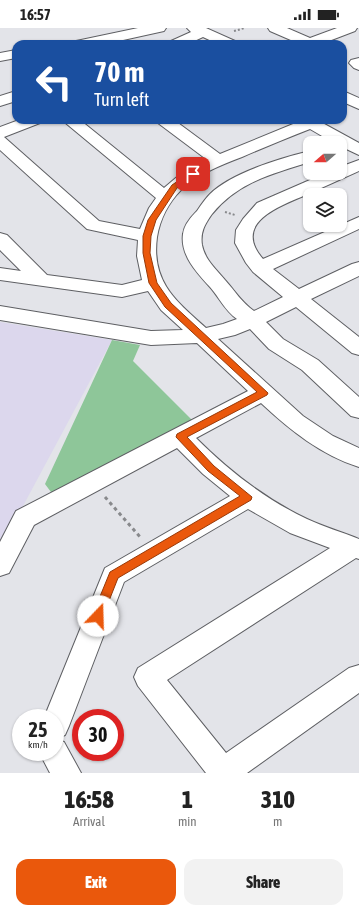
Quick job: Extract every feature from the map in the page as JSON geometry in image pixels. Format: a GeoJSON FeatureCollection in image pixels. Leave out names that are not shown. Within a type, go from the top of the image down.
{"type":"FeatureCollection","features":[{"type":"Feature","properties":{"kind":"street"},"geometry":{"type":"LineString","coordinates":[[110,40],[136,32],[159,28]]}},
{"type":"Feature","properties":{"kind":"street"},"geometry":{"type":"LineString","coordinates":[[275,28],[303,40]]}},
{"type":"Feature","properties":{"kind":"street"},"geometry":{"type":"LineString","coordinates":[[318,40],[350,28]]}},
{"type":"Feature","properties":{"kind":"street"},"geometry":{"type":"LineString","coordinates":[[183,40],[199,30],[221,40]]}},
{"type":"Feature","properties":{"kind":"street"},"geometry":{"type":"LineString","coordinates":[[0,57],[12,55]]}},
{"type":"Feature","properties":{"kind":"street"},"geometry":{"type":"LineString","coordinates":[[0,66],[12,64]]}},
{"type":"Feature","properties":{"kind":"street"},"geometry":{"type":"LineString","coordinates":[[0,101],[12,97]]}},
{"type":"Feature","properties":{"kind":"street"},"geometry":{"type":"LineString","coordinates":[[347,98],[359,104]]}},
{"type":"Feature","properties":{"kind":"street"},"geometry":{"type":"LineString","coordinates":[[0,133],[24,124]]}},
{"type":"Feature","properties":{"kind":"street"},"geometry":{"type":"LineString","coordinates":[[75,124],[166,198]]}},
{"type":"Feature","properties":{"kind":"street"},"geometry":{"type":"LineString","coordinates":[[169,124],[218,160]]}},
{"type":"Feature","properties":{"kind":"street"},"geometry":{"type":"LineString","coordinates":[[303,124],[218,160],[193,174],[175,187],[152,220],[147,236],[146,253],[153,283],[168,305],[295,422],[325,442],[359,458]]}},
{"type":"Feature","properties":{"kind":"street"},"geometry":{"type":"LineString","coordinates":[[311,124],[330,136]]}},
{"type":"Feature","properties":{"kind":"street"},"geometry":{"type":"LineString","coordinates":[[347,138],[359,134]]}},
{"type":"Feature","properties":{"kind":"street"},"geometry":{"type":"LineString","coordinates":[[0,141],[93,225],[147,236]]}},
{"type":"Feature","properties":{"kind":"street"},"geometry":{"type":"LineString","coordinates":[[347,145],[359,150]]}},
{"type":"Feature","properties":{"kind":"street"},"geometry":{"type":"LineString","coordinates":[[303,158],[240,181],[217,198],[197,222],[192,233],[193,246],[196,257],[203,268],[219,285],[238,310],[253,320],[276,344],[310,364],[359,410]]}},
{"type":"Feature","properties":{"kind":"street"},"geometry":{"type":"LineString","coordinates":[[354,336],[298,297],[260,268],[250,256],[244,244],[244,229],[251,219],[264,207],[359,165]]}},
{"type":"Feature","properties":{"kind":"street"},"geometry":{"type":"LineString","coordinates":[[260,268],[359,222]]}},
{"type":"Feature","properties":{"kind":"street"},"geometry":{"type":"LineString","coordinates":[[0,238],[41,280]]}},
{"type":"Feature","properties":{"kind":"street"},"geometry":{"type":"LineString","coordinates":[[0,314],[151,338],[201,336],[228,330],[253,320],[359,268]]}},
{"type":"Feature","properties":{"kind":"street"},"geometry":{"type":"LineString","coordinates":[[0,274],[122,291],[153,283]]}},
{"type":"Feature","properties":{"kind":"street"},"geometry":{"type":"LineString","coordinates":[[0,566],[25,518],[264,393]]}},
{"type":"Feature","properties":{"kind":"street"},"geometry":{"type":"LineString","coordinates":[[180,437],[211,468],[248,497],[299,526],[356,548]]}},
{"type":"Feature","properties":{"kind":"street"},"geometry":{"type":"LineString","coordinates":[[62,709],[114,575],[248,497]]}},
{"type":"Feature","properties":{"kind":"street"},"geometry":{"type":"LineString","coordinates":[[356,548],[148,677],[223,773],[359,677]]}},
{"type":"Feature","properties":{"kind":"street"},"geometry":{"type":"LineString","coordinates":[[59,761],[66,773]]}},
{"type":"Feature","properties":{"kind":"path"},"geometry":{"type":"LineString","coordinates":[[92,483],[154,552]]}},
{"type":"Feature","properties":{"kind":"shaded area"},"geometry":{"type":"Polygon","coordinates":[[[0,322],[112,340],[0,549],[0,322]]]}},
{"type":"Feature","properties":{"kind":"green space"},"geometry":{"type":"Polygon","coordinates":[[[112,340],[140,345],[133,361],[194,422],[54,496],[45,484],[112,340]]]}},
{"type":"Feature","properties":{"kind":"route"},"geometry":{"type":"LineString","coordinates":[[98,616],[114,575],[248,497],[211,468],[180,437],[264,393],[168,305],[153,283],[146,253],[147,236],[152,220],[175,187],[193,174]]}}]}
